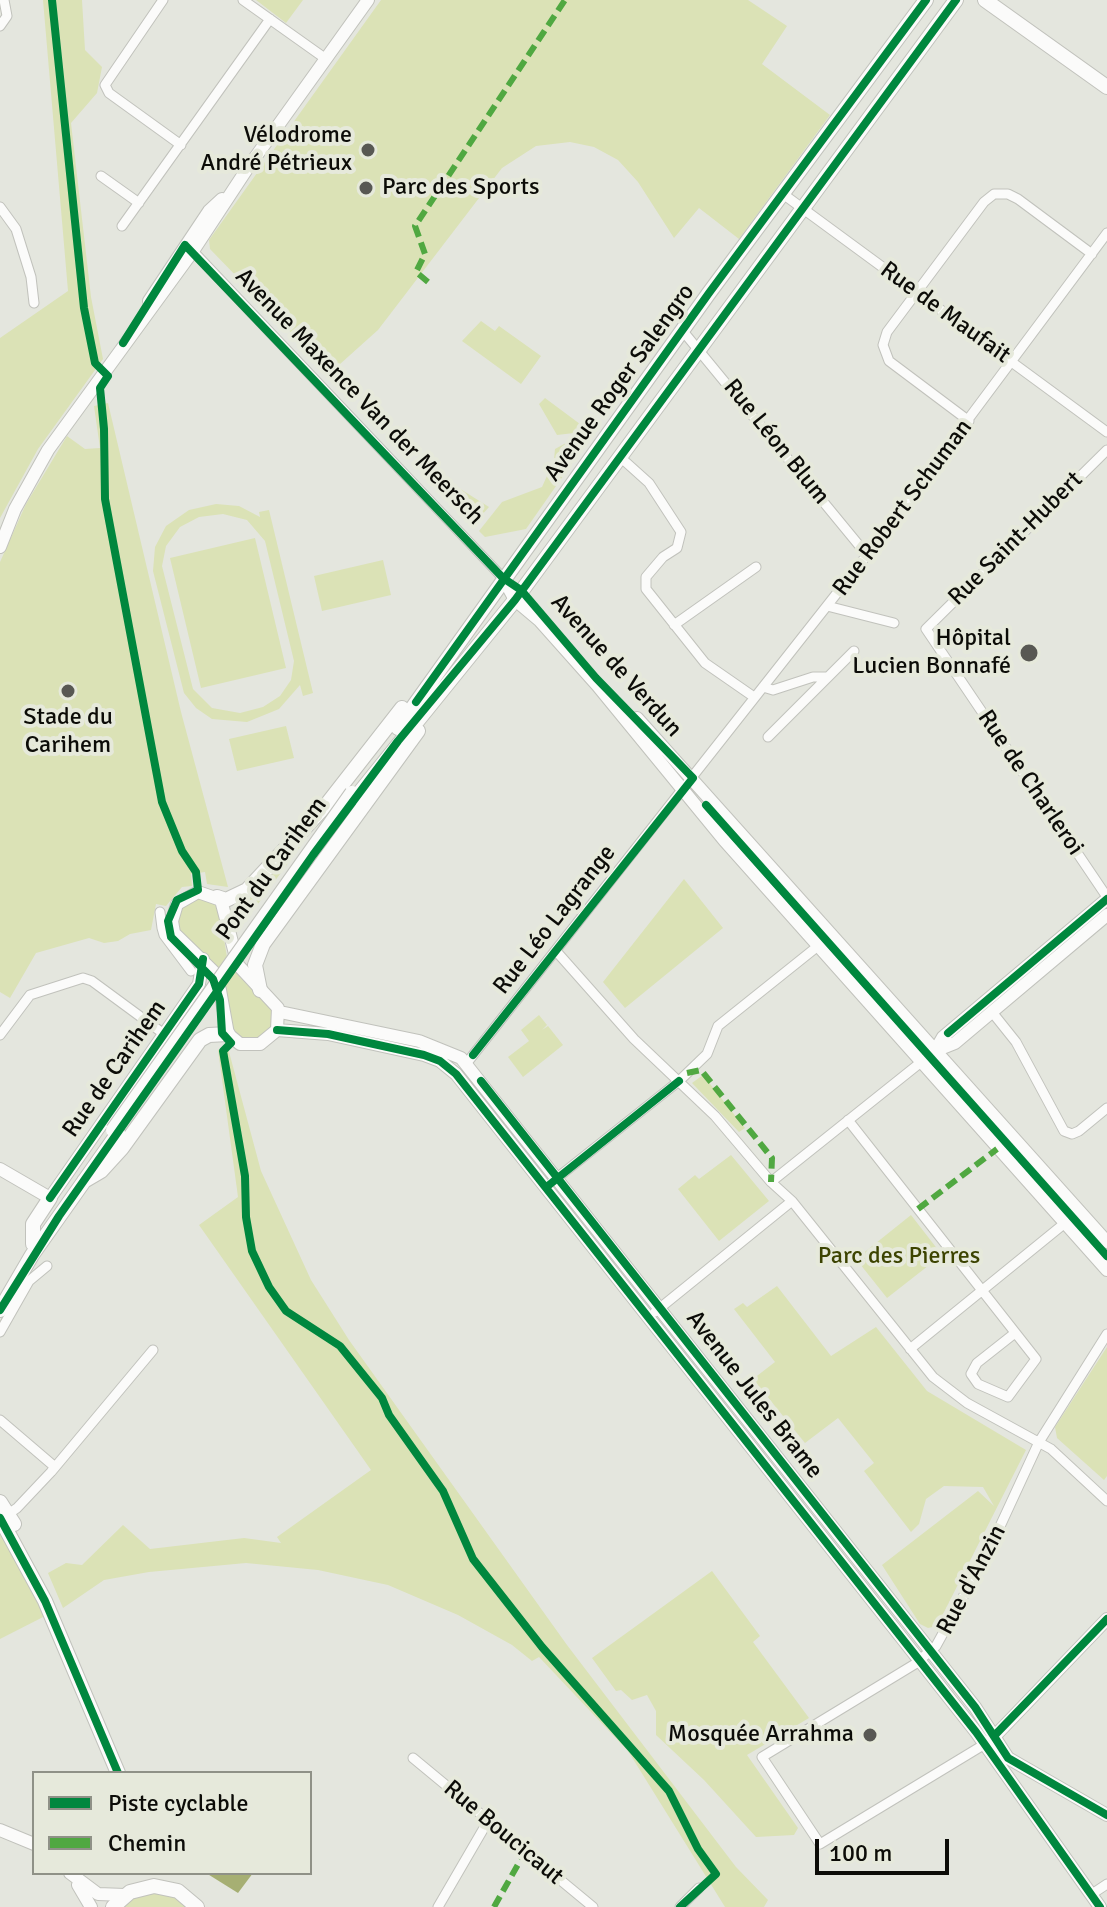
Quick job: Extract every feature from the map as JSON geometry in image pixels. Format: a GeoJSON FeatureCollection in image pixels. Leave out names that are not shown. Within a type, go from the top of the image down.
{"type":"FeatureCollection","features":[{"type":"Feature","properties":{"kind":"main road","name":"Avenue Roger Salengro"},"geometry":{"type":"LineString","coordinates":[[354,795],[503,578],[926,0]]}},
{"type":"Feature","properties":{"kind":"main road","name":"Avenue Roger Salengro"},"geometry":{"type":"LineString","coordinates":[[354,795],[518,595],[956,0]]}},
{"type":"Feature","properties":{"kind":"main road"},"geometry":{"type":"LineString","coordinates":[[985,0],[1107,87]]}},
{"type":"Feature","properties":{"kind":"main road"},"geometry":{"type":"LineString","coordinates":[[217,897],[226,900],[247,890],[327,804],[392,720],[438,670]]}},
{"type":"Feature","properties":{"kind":"main road"},"geometry":{"type":"LineString","coordinates":[[260,990],[255,965],[263,944],[376,790],[451,679]]}},
{"type":"Feature","properties":{"kind":"main road","name":"Pont du Carihem"},"geometry":{"type":"LineString","coordinates":[[59,1202],[84,1181],[116,1131],[354,795]]}},
{"type":"Feature","properties":{"kind":"main road"},"geometry":{"type":"LineString","coordinates":[[84,1181],[101,1171],[122,1148],[200,1040],[209,1035],[228,1034]]}},
{"type":"Feature","properties":{"kind":"main road","name":"Pont du Carihem"},"geometry":{"type":"LineString","coordinates":[[59,1202],[116,1131]]}},
{"type":"Feature","properties":{"kind":"main road"},"geometry":{"type":"LineString","coordinates":[[0,1293],[33,1244],[33,1224],[59,1202]]}},
{"type":"Feature","properties":{"kind":"main road","name":"Rue de Carihem"},"geometry":{"type":"LineString","coordinates":[[0,1310],[59,1202]]}},
{"type":"Feature","properties":{"kind":"main road"},"geometry":{"type":"LineString","coordinates":[[2,1513],[56,1604],[117,1771]]}},
{"type":"Feature","properties":{"kind":"main road"},"geometry":{"type":"LineString","coordinates":[[113,1907],[130,1893],[143,1875]]}},
{"type":"Feature","properties":{"kind":"main road"},"geometry":{"type":"LineString","coordinates":[[165,1875],[197,1907]]}},
{"type":"Feature","properties":{"kind":"main road"},"geometry":{"type":"LineString","coordinates":[[130,1893],[159,1886],[183,1894]]}},
{"type":"Feature","properties":{"kind":"street"},"geometry":{"type":"LineString","coordinates":[[0,26],[7,16],[4,0]]}},
{"type":"Feature","properties":{"kind":"street"},"geometry":{"type":"LineString","coordinates":[[163,0],[105,85],[109,93],[181,145]]}},
{"type":"Feature","properties":{"kind":"street"},"geometry":{"type":"LineString","coordinates":[[244,0],[326,59]]}},
{"type":"Feature","properties":{"kind":"street"},"geometry":{"type":"LineString","coordinates":[[0,547],[4,530],[48,450],[368,0]]}},
{"type":"Feature","properties":{"kind":"street"},"geometry":{"type":"LineString","coordinates":[[122,226],[270,19]]}},
{"type":"Feature","properties":{"kind":"street"},"geometry":{"type":"LineString","coordinates":[[101,176],[139,203]]}},
{"type":"Feature","properties":{"kind":"street","name":"Rue de Maufait"},"geometry":{"type":"LineString","coordinates":[[783,194],[1107,432]]}},
{"type":"Feature","properties":{"kind":"street"},"geometry":{"type":"LineString","coordinates":[[969,421],[893,364],[885,353],[887,332],[984,202],[994,194],[1008,194],[1018,199],[1092,254]]}},
{"type":"Feature","properties":{"kind":"street"},"geometry":{"type":"LineString","coordinates":[[0,207],[16,229],[33,284],[34,303]]}},
{"type":"Feature","properties":{"kind":"street","name":"Rue Robert Schuman"},"geometry":{"type":"LineString","coordinates":[[693,778],[969,421],[1107,233]]}},
{"type":"Feature","properties":{"kind":"street","name":"Avenue Maxence Van der Meersch"},"geometry":{"type":"LineString","coordinates":[[189,248],[503,578]]}},
{"type":"Feature","properties":{"kind":"street","name":"Rue Léon Blum"},"geometry":{"type":"LineString","coordinates":[[682,330],[700,347],[867,555]]}},
{"type":"Feature","properties":{"kind":"street","name":"Rue Saint-Hubert"},"geometry":{"type":"LineString","coordinates":[[926,629],[1107,450]]}},
{"type":"Feature","properties":{"kind":"street"},"geometry":{"type":"LineString","coordinates":[[619,456],[646,480],[680,529],[679,546],[661,559],[644,582],[665,617],[705,663],[754,697]]}},
{"type":"Feature","properties":{"kind":"street"},"geometry":{"type":"LineString","coordinates":[[674,625],[756,567]]}},
{"type":"Feature","properties":{"kind":"street","name":"Avenue de Verdun"},"geometry":{"type":"LineString","coordinates":[[503,578],[920,1063],[1107,1270]]}},
{"type":"Feature","properties":{"kind":"street","name":"Avenue de Verdun"},"geometry":{"type":"LineString","coordinates":[[518,595],[693,778],[1107,1242]]}},
{"type":"Feature","properties":{"kind":"street"},"geometry":{"type":"LineString","coordinates":[[827,606],[894,623]]}},
{"type":"Feature","properties":{"kind":"street","name":"Rue de Charleroi"},"geometry":{"type":"LineString","coordinates":[[926,629],[1107,898]]}},
{"type":"Feature","properties":{"kind":"street"},"geometry":{"type":"LineString","coordinates":[[768,737],[854,651]]}},
{"type":"Feature","properties":{"kind":"street"},"geometry":{"type":"LineString","coordinates":[[763,687],[779,689],[813,677],[827,677]]}},
{"type":"Feature","properties":{"kind":"street","name":"Rue Léo Lagrange"},"geometry":{"type":"LineString","coordinates":[[456,1074],[693,778]]}},
{"type":"Feature","properties":{"kind":"street"},"geometry":{"type":"LineString","coordinates":[[167,927],[174,910],[185,896],[201,892],[217,897],[226,910],[235,958],[280,1012],[396,1043],[449,1051],[466,1064]]}},
{"type":"Feature","properties":{"kind":"street"},"geometry":{"type":"LineString","coordinates":[[771,1182],[935,1051],[943,1037],[1107,898]]}},
{"type":"Feature","properties":{"kind":"street"},"geometry":{"type":"LineString","coordinates":[[160,912],[191,971]]}},
{"type":"Feature","properties":{"kind":"street"},"geometry":{"type":"LineString","coordinates":[[935,1051],[950,1047],[1107,915]]}},
{"type":"Feature","properties":{"kind":"street"},"geometry":{"type":"LineString","coordinates":[[167,927],[179,941],[203,959],[218,980],[228,1034],[240,1044],[254,1046],[270,1039],[277,1030],[280,1012]]}},
{"type":"Feature","properties":{"kind":"street"},"geometry":{"type":"LineString","coordinates":[[546,1187],[679,1081],[709,1051],[718,1026],[818,946]]}},
{"type":"Feature","properties":{"kind":"street"},"geometry":{"type":"LineString","coordinates":[[556,951],[634,1039],[715,1116],[771,1182],[792,1201],[910,1349],[949,1391],[1039,1442],[1106,1497]]}},
{"type":"Feature","properties":{"kind":"street","name":"Rue de Carihem"},"geometry":{"type":"LineString","coordinates":[[59,1202],[201,980],[203,959]]}},
{"type":"Feature","properties":{"kind":"street"},"geometry":{"type":"LineString","coordinates":[[0,1035],[30,995],[83,978],[92,981],[164,1034]]}},
{"type":"Feature","properties":{"kind":"street"},"geometry":{"type":"LineString","coordinates":[[992,1012],[1016,1042],[1061,1127],[1069,1134],[1079,1131],[1107,1108]]}},
{"type":"Feature","properties":{"kind":"street"},"geometry":{"type":"LineString","coordinates":[[277,1030],[396,1043]]}},
{"type":"Feature","properties":{"kind":"street"},"geometry":{"type":"LineString","coordinates":[[426,1049],[456,1074]]}},
{"type":"Feature","properties":{"kind":"street","name":"Avenue Jules Brame"},"geometry":{"type":"LineString","coordinates":[[466,1064],[931,1651],[990,1740]]}},
{"type":"Feature","properties":{"kind":"street","name":"Avenue Jules Brame"},"geometry":{"type":"LineString","coordinates":[[456,1074],[919,1660],[990,1740]]}},
{"type":"Feature","properties":{"kind":"street"},"geometry":{"type":"LineString","coordinates":[[848,1120],[1036,1359],[1008,1397],[978,1384],[971,1374],[977,1363],[1015,1333]]}},
{"type":"Feature","properties":{"kind":"street"},"geometry":{"type":"LineString","coordinates":[[0,1169],[59,1202]]}},
{"type":"Feature","properties":{"kind":"street"},"geometry":{"type":"LineString","coordinates":[[648,1317],[792,1201]]}},
{"type":"Feature","properties":{"kind":"street"},"geometry":{"type":"LineString","coordinates":[[910,1349],[1065,1223]]}},
{"type":"Feature","properties":{"kind":"street"},"geometry":{"type":"LineString","coordinates":[[0,1332],[29,1281],[47,1266]]}},
{"type":"Feature","properties":{"kind":"street","name":"Rue d'Anzin"},"geometry":{"type":"LineString","coordinates":[[990,1740],[820,1844],[762,1757],[931,1651],[990,1548],[1039,1442],[1107,1334]]}},
{"type":"Feature","properties":{"kind":"street"},"geometry":{"type":"LineString","coordinates":[[2,1513],[55,1467],[153,1350]]}},
{"type":"Feature","properties":{"kind":"street"},"geometry":{"type":"LineString","coordinates":[[0,1420],[55,1467]]}},
{"type":"Feature","properties":{"kind":"street"},"geometry":{"type":"LineString","coordinates":[[751,1446],[762,1437]]}},
{"type":"Feature","properties":{"kind":"street"},"geometry":{"type":"LineString","coordinates":[[990,1740],[1107,1619]]}},
{"type":"Feature","properties":{"kind":"street"},"geometry":{"type":"LineString","coordinates":[[990,1740],[1028,1773],[1107,1815]]}},
{"type":"Feature","properties":{"kind":"street"},"geometry":{"type":"LineString","coordinates":[[990,1740],[1015,1784],[1100,1907]]}},
{"type":"Feature","properties":{"kind":"street","name":"Rue Boucicaut"},"geometry":{"type":"LineString","coordinates":[[413,1758],[593,1907]]}},
{"type":"Feature","properties":{"kind":"street"},"geometry":{"type":"LineString","coordinates":[[1015,1784],[1016,1776],[1028,1773]]}},
{"type":"Feature","properties":{"kind":"street"},"geometry":{"type":"LineString","coordinates":[[438,1907],[488,1821]]}},
{"type":"Feature","properties":{"kind":"street"},"geometry":{"type":"LineString","coordinates":[[0,1830],[32,1843]]}},
{"type":"Feature","properties":{"kind":"street"},"geometry":{"type":"LineString","coordinates":[[72,1875],[98,1894],[130,1893]]}},
{"type":"Feature","properties":{"kind":"street"},"geometry":{"type":"LineString","coordinates":[[72,1875],[91,1907]]}},
{"type":"Feature","properties":{"kind":"street"},"geometry":{"type":"LineString","coordinates":[[1092,1894],[1107,1884]]}},
{"type":"Feature","properties":{"kind":"street"},"geometry":{"type":"LineString","coordinates":[[680,1907],[699,1888]]}},
{"type":"Feature","properties":{"kind":"green space"},"geometry":{"type":"Polygon","coordinates":[[[43,0],[82,0],[85,50],[102,67],[97,93],[71,123],[91,297],[103,359],[38,449],[0,518],[0,338],[68,291],[43,0]]]}},
{"type":"Feature","properties":{"kind":"green space"},"geometry":{"type":"Polygon","coordinates":[[[256,0],[303,0],[286,23],[256,0]]]}},
{"type":"Feature","properties":{"kind":"green space","name":"Parc des Sports"},"geometry":{"type":"Polygon","coordinates":[[[381,0],[748,0],[787,26],[762,64],[830,115],[739,239],[699,208],[674,238],[638,182],[618,160],[594,147],[570,142],[536,146],[502,168],[378,330],[330,373],[210,249],[209,240],[381,0]]]}},
{"type":"Feature","properties":{"kind":"green space"},"geometry":{"type":"Polygon","coordinates":[[[481,321],[495,331],[499,326],[541,356],[521,384],[462,341],[481,321]]]}},
{"type":"Feature","properties":{"kind":"green space"},"geometry":{"type":"Polygon","coordinates":[[[545,398],[584,427],[574,433],[557,435],[539,404],[545,398]]]}},
{"type":"Feature","properties":{"kind":"green space","name":"Stade du Carihem"},"geometry":{"type":"Polygon","coordinates":[[[108,403],[181,712],[228,887],[207,884],[205,872],[191,874],[192,886],[182,887],[166,906],[156,904],[151,930],[104,943],[89,938],[36,953],[10,998],[0,992],[0,562],[26,504],[67,436],[85,449],[100,448],[94,406],[108,403]]]}},
{"type":"Feature","properties":{"kind":"green space"},"geometry":{"type":"Polygon","coordinates":[[[586,432],[591,436],[526,529],[485,537],[479,531],[502,502],[542,487],[554,460],[555,449],[586,432]]]}},
{"type":"Feature","properties":{"kind":"green space"},"geometry":{"type":"Polygon","coordinates":[[[438,475],[489,507],[473,525],[433,482],[438,475]]]}},
{"type":"Feature","properties":{"kind":"green space"},"geometry":{"type":"Polygon","coordinates":[[[216,504],[239,506],[260,517],[259,512],[269,510],[313,693],[303,696],[300,685],[279,709],[247,722],[212,719],[196,708],[184,693],[153,571],[155,547],[166,526],[189,510],[216,504]],[[223,514],[199,517],[180,527],[166,546],[162,566],[193,689],[212,708],[240,713],[263,707],[280,696],[291,680],[294,661],[265,541],[247,520],[223,514]]]}},
{"type":"Feature","properties":{"kind":"green space"},"geometry":{"type":"Polygon","coordinates":[[[255,538],[286,668],[201,688],[170,558],[255,538]]]}},
{"type":"Feature","properties":{"kind":"green space"},"geometry":{"type":"Polygon","coordinates":[[[383,560],[391,595],[322,611],[314,576],[383,560]]]}},
{"type":"Feature","properties":{"kind":"green space"},"geometry":{"type":"Polygon","coordinates":[[[286,726],[294,758],[237,771],[229,739],[286,726]]]}},
{"type":"Feature","properties":{"kind":"green space"},"geometry":{"type":"Polygon","coordinates":[[[325,813],[238,931],[235,904],[325,813]]]}},
{"type":"Feature","properties":{"kind":"green space"},"geometry":{"type":"Polygon","coordinates":[[[684,879],[723,928],[625,1008],[603,982],[684,879]]]}},
{"type":"Feature","properties":{"kind":"green space"},"geometry":{"type":"Polygon","coordinates":[[[196,898],[211,901],[219,909],[227,957],[239,976],[274,1011],[271,1031],[263,1038],[243,1039],[230,1028],[223,974],[179,931],[179,912],[185,903],[196,898]]]}},
{"type":"Feature","properties":{"kind":"green space"},"geometry":{"type":"Polygon","coordinates":[[[539,1015],[547,1025],[542,1030],[548,1026],[563,1045],[523,1077],[508,1057],[529,1041],[521,1030],[539,1015]]]}},
{"type":"Feature","properties":{"kind":"green space"},"geometry":{"type":"Polygon","coordinates":[[[228,1048],[261,1171],[311,1280],[349,1340],[567,1645],[736,1867],[768,1900],[764,1907],[725,1907],[628,1751],[539,1657],[532,1661],[512,1645],[458,1615],[388,1585],[318,1570],[246,1563],[149,1572],[104,1580],[63,1608],[48,1573],[66,1563],[82,1565],[123,1525],[150,1549],[244,1538],[281,1543],[277,1537],[371,1470],[199,1225],[238,1197],[218,1050],[228,1048]]]}},
{"type":"Feature","properties":{"kind":"green space"},"geometry":{"type":"Polygon","coordinates":[[[703,1075],[745,1128],[739,1132],[692,1083],[703,1075]]]}},
{"type":"Feature","properties":{"kind":"green space"},"geometry":{"type":"Polygon","coordinates":[[[731,1155],[769,1201],[719,1241],[678,1189],[695,1175],[699,1179],[731,1155]]]}},
{"type":"Feature","properties":{"kind":"green space","name":"Parc des Pierres"},"geometry":{"type":"Polygon","coordinates":[[[911,1215],[942,1255],[887,1298],[856,1259],[911,1215]]]}},
{"type":"Feature","properties":{"kind":"green space"},"geometry":{"type":"Polygon","coordinates":[[[777,1286],[831,1356],[876,1327],[927,1391],[1026,1450],[937,1626],[928,1628],[920,1624],[882,1565],[978,1491],[994,1506],[983,1487],[944,1486],[926,1499],[919,1524],[911,1532],[864,1471],[874,1463],[838,1418],[805,1443],[753,1379],[775,1362],[734,1309],[743,1303],[747,1307],[777,1286]]]}},
{"type":"Feature","properties":{"kind":"green space"},"geometry":{"type":"Polygon","coordinates":[[[1107,1347],[1107,1476],[1104,1480],[1057,1438],[1055,1427],[1107,1347]]]}},
{"type":"Feature","properties":{"kind":"green space"},"geometry":{"type":"Polygon","coordinates":[[[0,1526],[49,1614],[0,1639],[0,1526]]]}},
{"type":"Feature","properties":{"kind":"green space"},"geometry":{"type":"Polygon","coordinates":[[[712,1571],[760,1636],[753,1642],[809,1718],[747,1755],[798,1828],[794,1835],[756,1837],[704,1780],[656,1735],[656,1711],[647,1695],[632,1700],[621,1690],[616,1691],[592,1658],[712,1571]]]}},
{"type":"Feature","properties":{"kind":"green space"},"geometry":{"type":"Polygon","coordinates":[[[154,1892],[173,1895],[189,1907],[121,1907],[136,1896],[154,1892]]]}},
{"type":"Feature","properties":{"kind":"shaded area"},"geometry":{"type":"Polygon","coordinates":[[[209,1875],[252,1875],[238,1893],[209,1875]]]}},
{"type":"Feature","properties":{"kind":"marked path"},"geometry":{"type":"LineString","coordinates":[[428,282],[416,272],[425,254],[415,226],[565,0]]}},
{"type":"Feature","properties":{"kind":"marked path"},"geometry":{"type":"LineString","coordinates":[[687,1073],[701,1070],[772,1158],[771,1182]]}},
{"type":"Feature","properties":{"kind":"marked path"},"geometry":{"type":"LineString","coordinates":[[918,1209],[997,1149]]}},
{"type":"Feature","properties":{"kind":"marked path"},"geometry":{"type":"LineString","coordinates":[[494,1907],[525,1852]]}},
{"type":"Feature","properties":{"kind":"cycle path"},"geometry":{"type":"LineString","coordinates":[[52,0],[84,308],[95,363],[108,376],[100,388],[105,499],[162,802],[182,851],[196,872],[198,890],[177,900],[168,921],[171,937],[213,979],[220,1000],[222,1033],[231,1043],[223,1051],[245,1176],[246,1217],[252,1251],[269,1287],[286,1311],[340,1346],[382,1398],[389,1415],[443,1491],[473,1559],[542,1647],[669,1791],[698,1849],[716,1874],[680,1907]]}},
{"type":"Feature","properties":{"kind":"cycle path"},"geometry":{"type":"LineString","coordinates":[[416,702],[709,293],[926,0]]}},
{"type":"Feature","properties":{"kind":"cycle path"},"geometry":{"type":"LineString","coordinates":[[0,1310],[59,1216],[313,855],[398,741],[515,600],[956,0]]}},
{"type":"Feature","properties":{"kind":"cycle path"},"geometry":{"type":"LineString","coordinates":[[123,343],[185,245],[503,578],[521,590],[596,678],[693,778],[473,1055]]}},
{"type":"Feature","properties":{"kind":"cycle path"},"geometry":{"type":"LineString","coordinates":[[706,805],[1107,1256]]}},
{"type":"Feature","properties":{"kind":"cycle path"},"geometry":{"type":"LineString","coordinates":[[948,1033],[1107,899]]}},
{"type":"Feature","properties":{"kind":"cycle path"},"geometry":{"type":"LineString","coordinates":[[50,1198],[199,984],[203,959]]}},
{"type":"Feature","properties":{"kind":"cycle path"},"geometry":{"type":"LineString","coordinates":[[277,1030],[328,1034],[424,1055],[440,1061],[456,1074],[976,1732],[1100,1907]]}},
{"type":"Feature","properties":{"kind":"cycle path"},"geometry":{"type":"LineString","coordinates":[[481,1081],[975,1707],[1008,1758],[1107,1815]]}},
{"type":"Feature","properties":{"kind":"cycle path"},"geometry":{"type":"LineString","coordinates":[[549,1185],[679,1081]]}},
{"type":"Feature","properties":{"kind":"cycle path"},"geometry":{"type":"LineString","coordinates":[[0,1518],[45,1601],[117,1771]]}},
{"type":"Feature","properties":{"kind":"cycle path"},"geometry":{"type":"LineString","coordinates":[[994,1736],[1107,1619]]}},
{"type":"Feature","properties":{"kind":"place","name":"Vélodrome André Pétrieux"},"geometry":{"type":"Point","coordinates":[368,150]}},
{"type":"Feature","properties":{"kind":"place","name":"Parc des Sports"},"geometry":{"type":"Point","coordinates":[366,188]}},
{"type":"Feature","properties":{"kind":"place","name":"Hôpital Lucien Bonnafé"},"geometry":{"type":"Point","coordinates":[1029,653]}},
{"type":"Feature","properties":{"kind":"place","name":"Stade du Carihem"},"geometry":{"type":"Point","coordinates":[68,691]}},
{"type":"Feature","properties":{"kind":"place","name":"Mosquée Arrahma"},"geometry":{"type":"Point","coordinates":[870,1735]}}]}
